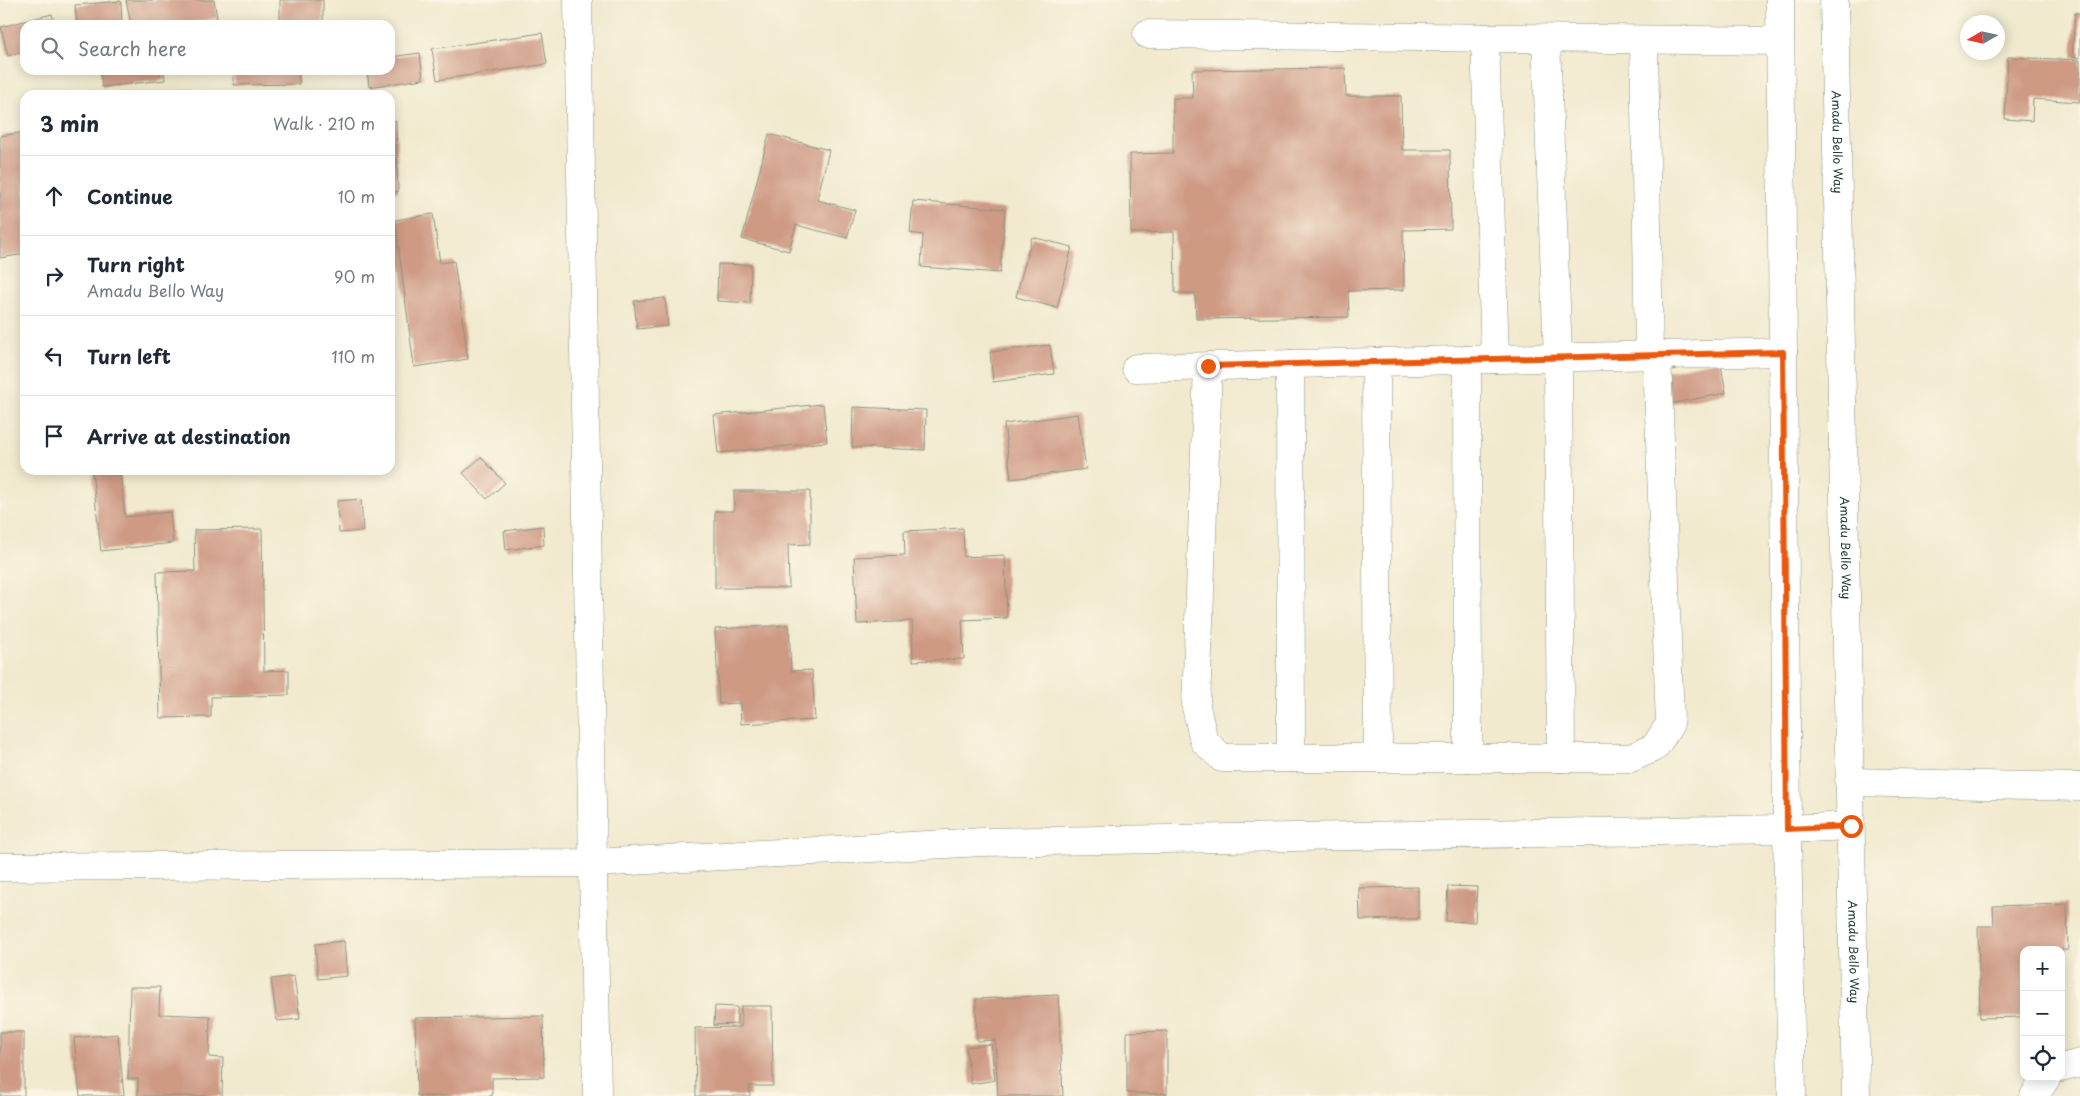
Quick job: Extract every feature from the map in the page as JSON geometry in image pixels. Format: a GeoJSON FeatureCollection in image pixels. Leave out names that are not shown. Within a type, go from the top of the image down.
{"type":"FeatureCollection","features":[{"type":"Feature","properties":{"kind":"street"},"geometry":{"type":"LineString","coordinates":[[578,0],[597,1096]]}},
{"type":"Feature","properties":{"kind":"street"},"geometry":{"type":"LineString","coordinates":[[1780,0],[1787,829],[1792,1096]]}},
{"type":"Feature","properties":{"kind":"street","name":"Amadu Bello Way"},"geometry":{"type":"LineString","coordinates":[[1834,0],[1856,1096]]}},
{"type":"Feature","properties":{"kind":"street"},"geometry":{"type":"LineString","coordinates":[[1146,34],[1780,41]]}},
{"type":"Feature","properties":{"kind":"street"},"geometry":{"type":"LineString","coordinates":[[1485,38],[1495,359]]}},
{"type":"Feature","properties":{"kind":"street"},"geometry":{"type":"LineString","coordinates":[[1546,39],[1558,358],[1561,758]]}},
{"type":"Feature","properties":{"kind":"street"},"geometry":{"type":"LineString","coordinates":[[1208,366],[1196,707],[1204,741],[1222,758],[1631,758],[1654,747],[1670,724],[1653,355],[1644,40]]}},
{"type":"Feature","properties":{"kind":"street"},"geometry":{"type":"LineString","coordinates":[[1136,368],[1783,352]]}},
{"type":"Feature","properties":{"kind":"street"},"geometry":{"type":"LineString","coordinates":[[1467,360],[1468,758]]}},
{"type":"Feature","properties":{"kind":"street"},"geometry":{"type":"LineString","coordinates":[[1376,362],[1378,758]]}},
{"type":"Feature","properties":{"kind":"street"},"geometry":{"type":"LineString","coordinates":[[1290,364],[1291,758]]}},
{"type":"Feature","properties":{"kind":"street"},"geometry":{"type":"LineString","coordinates":[[1850,782],[2080,787]]}},
{"type":"Feature","properties":{"kind":"street"},"geometry":{"type":"LineString","coordinates":[[0,867],[593,863],[983,842],[1787,829],[1851,826]]}},
{"type":"Feature","properties":{"kind":"street"},"geometry":{"type":"LineString","coordinates":[[2065,1067],[2080,1063]]}},
{"type":"Feature","properties":{"kind":"street"},"geometry":{"type":"LineString","coordinates":[[2034,1096],[2044,1081]]}},
{"type":"Feature","properties":{"kind":"building"},"geometry":{"type":"Polygon","coordinates":[[[126,0],[214,0],[217,18],[206,20],[130,20],[126,0]]]}},
{"type":"Feature","properties":{"kind":"building"},"geometry":{"type":"Polygon","coordinates":[[[280,0],[323,0],[323,20],[280,20],[280,0]]]}},
{"type":"Feature","properties":{"kind":"building"},"geometry":{"type":"Polygon","coordinates":[[[121,1],[122,20],[76,20],[75,5],[121,1]]]}},
{"type":"Feature","properties":{"kind":"building"},"geometry":{"type":"Polygon","coordinates":[[[2075,13],[2080,13],[2080,58],[2072,57],[2075,13]]]}},
{"type":"Feature","properties":{"kind":"building"},"geometry":{"type":"Polygon","coordinates":[[[52,14],[54,20],[28,20],[52,14]]]}},
{"type":"Feature","properties":{"kind":"building"},"geometry":{"type":"Polygon","coordinates":[[[20,22],[20,52],[8,56],[1,27],[20,22]]]}},
{"type":"Feature","properties":{"kind":"building"},"geometry":{"type":"Polygon","coordinates":[[[542,33],[547,64],[437,80],[432,49],[542,33]]]}},
{"type":"Feature","properties":{"kind":"building"},"geometry":{"type":"Polygon","coordinates":[[[420,53],[423,79],[369,87],[368,75],[395,75],[395,56],[420,53]]]}},
{"type":"Feature","properties":{"kind":"building"},"geometry":{"type":"Polygon","coordinates":[[[2008,57],[2080,60],[2080,102],[2033,99],[2032,121],[2005,119],[2008,57]]]}},
{"type":"Feature","properties":{"kind":"building"},"geometry":{"type":"Polygon","coordinates":[[[1345,68],[1346,96],[1401,96],[1402,150],[1450,150],[1451,229],[1403,230],[1404,290],[1348,291],[1349,317],[1196,319],[1195,293],[1175,293],[1174,232],[1131,233],[1130,154],[1173,153],[1173,98],[1193,98],[1192,70],[1345,68]]]}},
{"type":"Feature","properties":{"kind":"building"},"geometry":{"type":"Polygon","coordinates":[[[101,75],[164,75],[165,80],[102,87],[101,75]]]}},
{"type":"Feature","properties":{"kind":"building"},"geometry":{"type":"Polygon","coordinates":[[[234,75],[299,75],[299,84],[234,85],[234,75]]]}},
{"type":"Feature","properties":{"kind":"building"},"geometry":{"type":"Polygon","coordinates":[[[395,121],[396,121],[398,192],[395,192],[395,121]]]}},
{"type":"Feature","properties":{"kind":"building"},"geometry":{"type":"Polygon","coordinates":[[[20,133],[20,255],[0,258],[0,136],[20,133]]]}},
{"type":"Feature","properties":{"kind":"building"},"geometry":{"type":"Polygon","coordinates":[[[769,134],[829,150],[817,200],[855,210],[847,238],[796,225],[789,251],[742,239],[769,134]]]}},
{"type":"Feature","properties":{"kind":"building"},"geometry":{"type":"Polygon","coordinates":[[[913,201],[1005,209],[1000,273],[921,267],[923,235],[910,233],[913,201]]]}},
{"type":"Feature","properties":{"kind":"building"},"geometry":{"type":"Polygon","coordinates":[[[433,214],[440,263],[454,261],[468,359],[414,367],[395,220],[433,214]]]}},
{"type":"Feature","properties":{"kind":"building"},"geometry":{"type":"Polygon","coordinates":[[[1032,237],[1072,247],[1057,308],[1016,297],[1032,237]]]}},
{"type":"Feature","properties":{"kind":"building"},"geometry":{"type":"Polygon","coordinates":[[[718,264],[751,265],[750,303],[717,301],[718,264]]]}},
{"type":"Feature","properties":{"kind":"building"},"geometry":{"type":"Polygon","coordinates":[[[665,298],[668,326],[637,329],[634,301],[665,298]]]}},
{"type":"Feature","properties":{"kind":"building"},"geometry":{"type":"Polygon","coordinates":[[[1050,345],[1054,374],[993,382],[990,352],[1050,345]]]}},
{"type":"Feature","properties":{"kind":"building"},"geometry":{"type":"Polygon","coordinates":[[[1720,360],[1726,393],[1669,404],[1662,372],[1720,360]]]}},
{"type":"Feature","properties":{"kind":"building"},"geometry":{"type":"Polygon","coordinates":[[[823,404],[827,442],[718,453],[714,415],[823,404]]]}},
{"type":"Feature","properties":{"kind":"building"},"geometry":{"type":"Polygon","coordinates":[[[853,407],[926,410],[925,450],[852,447],[853,407]]]}},
{"type":"Feature","properties":{"kind":"building"},"geometry":{"type":"Polygon","coordinates":[[[1078,414],[1086,469],[1011,479],[1004,424],[1078,414]]]}},
{"type":"Feature","properties":{"kind":"building"},"geometry":{"type":"Polygon","coordinates":[[[481,457],[505,483],[487,499],[463,473],[481,457]]]}},
{"type":"Feature","properties":{"kind":"building"},"geometry":{"type":"Polygon","coordinates":[[[93,475],[121,475],[125,517],[170,512],[173,543],[101,551],[93,475]]]}},
{"type":"Feature","properties":{"kind":"building"},"geometry":{"type":"Polygon","coordinates":[[[734,491],[810,491],[810,544],[788,545],[789,588],[715,588],[715,511],[734,511],[734,491]]]}},
{"type":"Feature","properties":{"kind":"building"},"geometry":{"type":"Polygon","coordinates":[[[361,499],[363,531],[339,533],[337,501],[361,499]]]}},
{"type":"Feature","properties":{"kind":"building"},"geometry":{"type":"Polygon","coordinates":[[[543,526],[544,545],[506,550],[504,531],[543,526]]]}},
{"type":"Feature","properties":{"kind":"building"},"geometry":{"type":"Polygon","coordinates":[[[963,528],[964,557],[1005,555],[1007,618],[962,620],[964,659],[913,661],[912,621],[857,624],[854,557],[905,555],[904,531],[963,528]]]}},
{"type":"Feature","properties":{"kind":"building"},"geometry":{"type":"Polygon","coordinates":[[[262,529],[264,671],[289,670],[289,695],[211,697],[211,717],[160,718],[157,572],[195,571],[194,530],[262,529]]]}},
{"type":"Feature","properties":{"kind":"building"},"geometry":{"type":"Polygon","coordinates":[[[789,625],[791,671],[812,670],[815,720],[741,724],[740,703],[719,704],[715,629],[789,625]]]}},
{"type":"Feature","properties":{"kind":"building"},"geometry":{"type":"Polygon","coordinates":[[[1448,886],[1477,887],[1475,922],[1446,921],[1448,886]]]}},
{"type":"Feature","properties":{"kind":"building"},"geometry":{"type":"Polygon","coordinates":[[[1418,887],[1418,919],[1360,920],[1359,888],[1418,887]]]}},
{"type":"Feature","properties":{"kind":"building"},"geometry":{"type":"Polygon","coordinates":[[[2067,904],[2068,950],[2065,950],[2065,946],[2020,946],[2020,1017],[1980,1018],[1978,926],[1994,926],[1993,906],[2067,904]]]}},
{"type":"Feature","properties":{"kind":"building"},"geometry":{"type":"Polygon","coordinates":[[[344,941],[347,976],[318,979],[315,944],[344,941]]]}},
{"type":"Feature","properties":{"kind":"building"},"geometry":{"type":"Polygon","coordinates":[[[294,976],[300,1019],[277,1021],[271,979],[294,976]]]}},
{"type":"Feature","properties":{"kind":"building"},"geometry":{"type":"Polygon","coordinates":[[[130,987],[160,987],[159,1014],[210,1016],[209,1057],[223,1058],[222,1096],[138,1096],[138,1079],[128,1079],[130,987]]]}},
{"type":"Feature","properties":{"kind":"building"},"geometry":{"type":"Polygon","coordinates":[[[1058,995],[1063,1096],[998,1096],[995,1040],[977,1041],[976,999],[1058,995]]]}},
{"type":"Feature","properties":{"kind":"building"},"geometry":{"type":"Polygon","coordinates":[[[715,1006],[737,1007],[737,1024],[714,1025],[715,1006]]]}},
{"type":"Feature","properties":{"kind":"building"},"geometry":{"type":"Polygon","coordinates":[[[741,1006],[772,1006],[773,1086],[749,1086],[750,1096],[696,1096],[695,1028],[741,1027],[741,1006]]]}},
{"type":"Feature","properties":{"kind":"building"},"geometry":{"type":"Polygon","coordinates":[[[543,1016],[544,1077],[492,1078],[492,1096],[417,1096],[415,1018],[543,1016]]]}},
{"type":"Feature","properties":{"kind":"building"},"geometry":{"type":"Polygon","coordinates":[[[1167,1031],[1167,1094],[1127,1093],[1127,1032],[1167,1031]]]}},
{"type":"Feature","properties":{"kind":"building"},"geometry":{"type":"Polygon","coordinates":[[[0,1032],[24,1032],[24,1096],[0,1096],[0,1032]]]}},
{"type":"Feature","properties":{"kind":"building"},"geometry":{"type":"Polygon","coordinates":[[[118,1034],[124,1096],[80,1096],[74,1038],[118,1034]]]}},
{"type":"Feature","properties":{"kind":"building"},"geometry":{"type":"Polygon","coordinates":[[[991,1044],[995,1080],[971,1084],[966,1047],[991,1044]]]}},
{"type":"Feature","properties":{"kind":"route"},"geometry":{"type":"LineString","coordinates":[[1208,366],[1783,352],[1787,829],[1851,826]]}}]}
